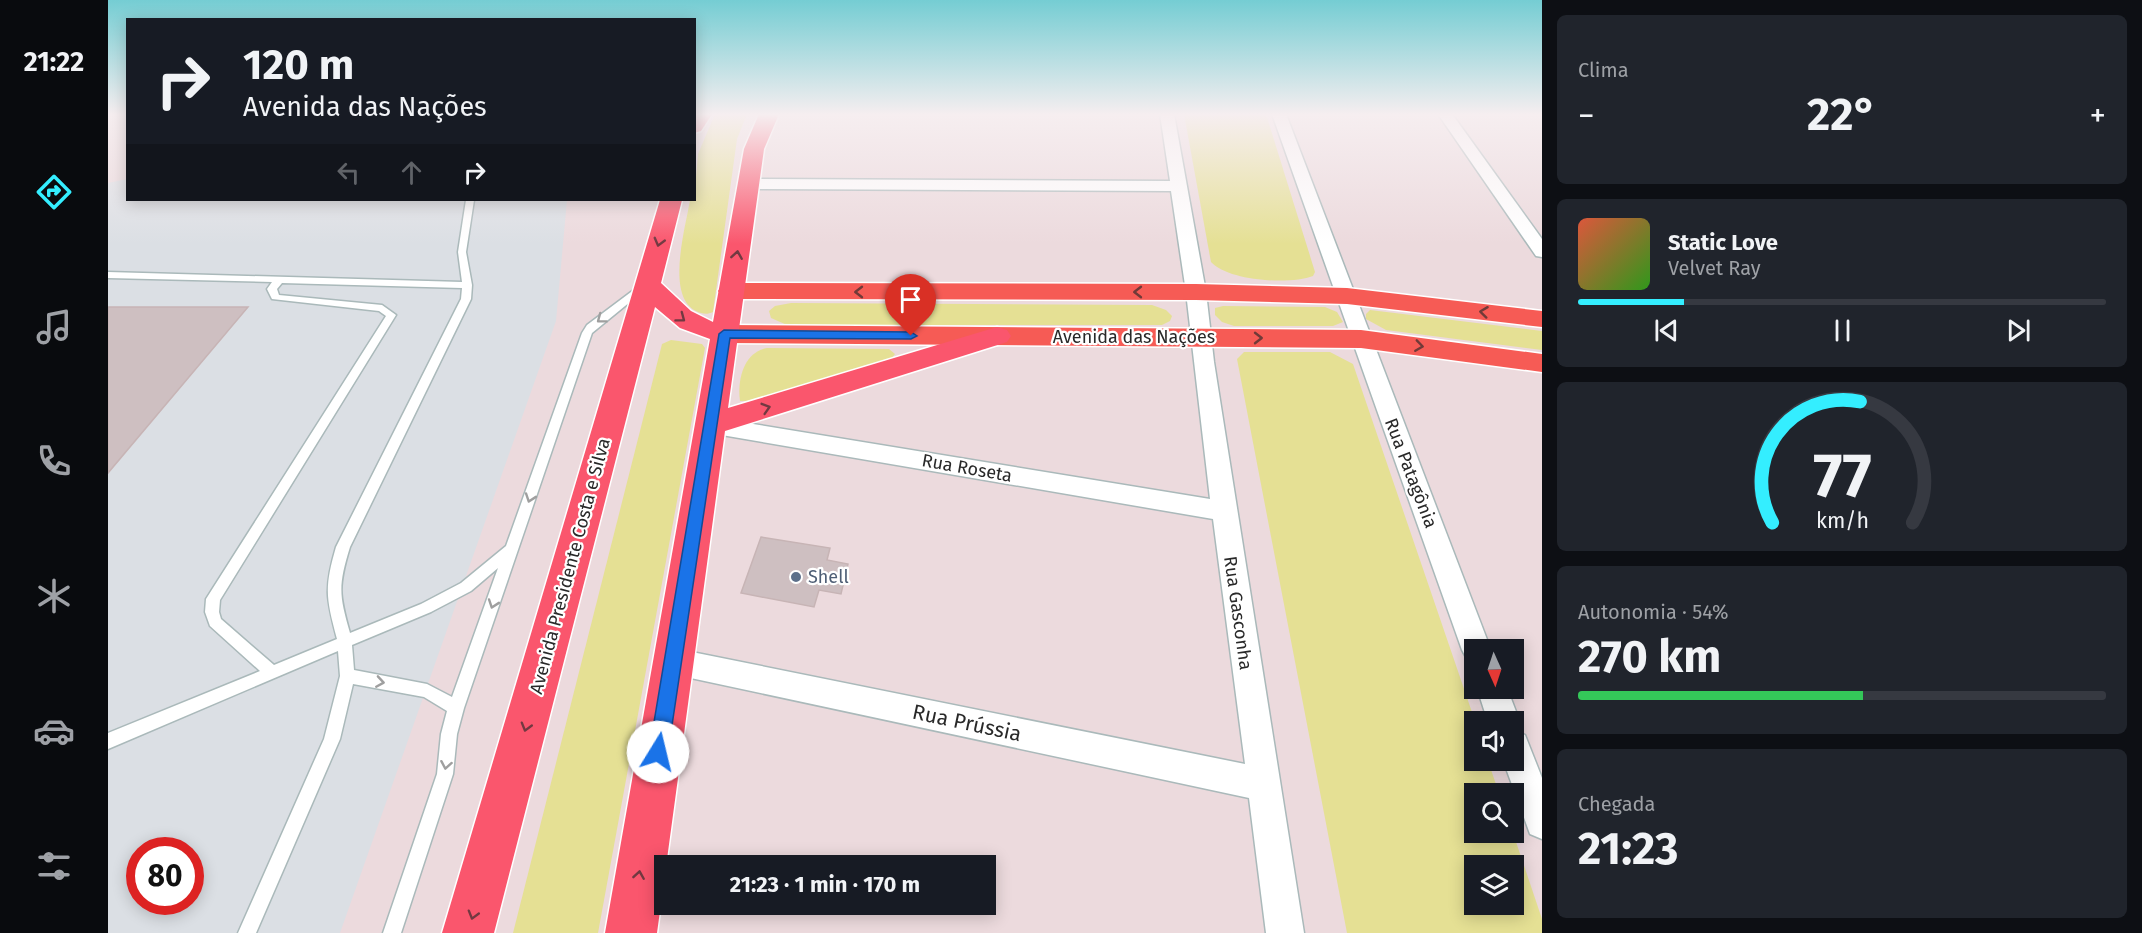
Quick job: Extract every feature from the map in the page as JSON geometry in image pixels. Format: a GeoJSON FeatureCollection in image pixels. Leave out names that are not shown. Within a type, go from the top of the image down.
{"type":"FeatureCollection","features":[{"type":"Feature","properties":{"kind":"highway"},"geometry":{"type":"LineString","coordinates":[[631,933],[753,158]]}},
{"type":"Feature","properties":{"kind":"highway","name":"Avenida Presidente Costa e Silva"},"geometry":{"type":"LineString","coordinates":[[468,933],[671,201]]}},
{"type":"Feature","properties":{"kind":"highway"},"geometry":{"type":"LineString","coordinates":[[648,284],[683,321],[704,330],[724,334]]}},
{"type":"Feature","properties":{"kind":"highway"},"geometry":{"type":"LineString","coordinates":[[710,425],[997,336]]}},
{"type":"Feature","properties":{"kind":"main road"},"geometry":{"type":"LineString","coordinates":[[731,291],[1196,292],[1347,296],[1542,319]]}},
{"type":"Feature","properties":{"kind":"main road","name":"Avenida das Nações"},"geometry":{"type":"LineString","coordinates":[[724,334],[1361,339],[1542,363]]}},
{"type":"Feature","properties":{"kind":"street","name":"Rua Gasconha"},"geometry":{"type":"LineString","coordinates":[[1174,158],[1196,292],[1199,338],[1223,511],[1285,933]]}},
{"type":"Feature","properties":{"kind":"street","name":"Rua Patagônia"},"geometry":{"type":"LineString","coordinates":[[1295,158],[1473,639]]}},
{"type":"Feature","properties":{"kind":"street"},"geometry":{"type":"LineString","coordinates":[[1476,158],[1542,252]]}},
{"type":"Feature","properties":{"kind":"street"},"geometry":{"type":"LineString","coordinates":[[748,184],[1178,186]]}},
{"type":"Feature","properties":{"kind":"street","name":"Rua Roseta"},"geometry":{"type":"LineString","coordinates":[[710,425],[1223,511]]}},
{"type":"Feature","properties":{"kind":"street","name":"Rua Prússia"},"geometry":{"type":"LineString","coordinates":[[672,661],[1262,784]]}},
{"type":"Feature","properties":{"kind":"street"},"geometry":{"type":"LineString","coordinates":[[1523,771],[1542,822]]}},
{"type":"Feature","properties":{"kind":"lane"},"geometry":{"type":"LineString","coordinates":[[248,933],[332,739],[348,676],[345,642],[334,603],[334,577],[343,547],[466,299],[467,285],[462,252],[470,201]]}},
{"type":"Feature","properties":{"kind":"lane"},"geometry":{"type":"LineString","coordinates":[[108,275],[467,285]]}},
{"type":"Feature","properties":{"kind":"lane"},"geometry":{"type":"LineString","coordinates":[[272,672],[215,622],[212,612],[213,599],[391,315],[382,308],[275,297],[273,289],[278,281]]}},
{"type":"Feature","properties":{"kind":"lane"},"geometry":{"type":"LineString","coordinates":[[392,933],[445,774],[449,734],[456,708],[587,333],[591,327],[648,284]]}},
{"type":"Feature","properties":{"kind":"lane"},"geometry":{"type":"LineString","coordinates":[[108,741],[448,597],[466,587],[512,549]]}},
{"type":"Feature","properties":{"kind":"lane"},"geometry":{"type":"LineString","coordinates":[[348,676],[427,691],[456,708]]}},
{"type":"Feature","properties":{"kind":"shaded area"},"geometry":{"type":"Polygon","coordinates":[[[698,158],[734,158],[713,312],[709,314],[696,311],[687,303],[681,291],[679,276],[690,201],[696,201],[698,158]]]}},
{"type":"Feature","properties":{"kind":"shaded area"},"geometry":{"type":"Polygon","coordinates":[[[1192,158],[1280,158],[1315,272],[1313,276],[1290,280],[1260,280],[1231,273],[1211,262],[1192,158]]]}},
{"type":"Feature","properties":{"kind":"shaded area"},"geometry":{"type":"Polygon","coordinates":[[[126,179],[126,201],[567,201],[556,321],[340,933],[108,933],[108,183],[126,179]]]}},
{"type":"Feature","properties":{"kind":"shaded area"},"geometry":{"type":"Polygon","coordinates":[[[791,303],[1152,305],[1166,310],[1172,316],[1170,321],[1162,325],[787,325],[771,318],[769,311],[775,306],[791,303]]]}},
{"type":"Feature","properties":{"kind":"shaded area"},"geometry":{"type":"Polygon","coordinates":[[[1223,306],[1325,307],[1337,312],[1343,322],[1333,326],[1234,326],[1222,322],[1215,315],[1215,308],[1223,306]]]}},
{"type":"Feature","properties":{"kind":"shaded area"},"geometry":{"type":"Polygon","coordinates":[[[1370,310],[1542,331],[1542,350],[1386,330],[1366,319],[1366,314],[1370,310]]]}},
{"type":"Feature","properties":{"kind":"shaded area"},"geometry":{"type":"Polygon","coordinates":[[[671,340],[702,344],[705,348],[598,933],[513,933],[662,344],[671,340]]]}},
{"type":"Feature","properties":{"kind":"shaded area"},"geometry":{"type":"Polygon","coordinates":[[[767,348],[889,349],[895,354],[892,358],[752,401],[740,401],[740,384],[744,368],[753,355],[767,348]]]}},
{"type":"Feature","properties":{"kind":"shaded area"},"geometry":{"type":"Polygon","coordinates":[[[1244,352],[1330,352],[1353,364],[1464,689],[1464,699],[1467,699],[1472,711],[1464,711],[1464,771],[1491,771],[1496,783],[1464,783],[1464,843],[1516,843],[1520,855],[1464,855],[1464,915],[1524,915],[1524,866],[1542,919],[1542,933],[1347,933],[1237,359],[1244,352]]]}},
{"type":"Feature","properties":{"kind":"building"},"geometry":{"type":"Polygon","coordinates":[[[108,307],[248,307],[108,473],[108,307]]]}},
{"type":"Feature","properties":{"kind":"building","name":"Shell"},"geometry":{"type":"Polygon","coordinates":[[[761,537],[830,548],[827,560],[848,564],[841,594],[819,590],[814,607],[741,593],[761,537]]]}},
{"type":"Feature","properties":{"kind":"place","name":"Shell"},"geometry":{"type":"Point","coordinates":[796,577]}},
{"type":"Feature","properties":{"kind":"route"},"geometry":{"type":"LineString","coordinates":[[658,752],[724,334],[911,336]]}}]}
